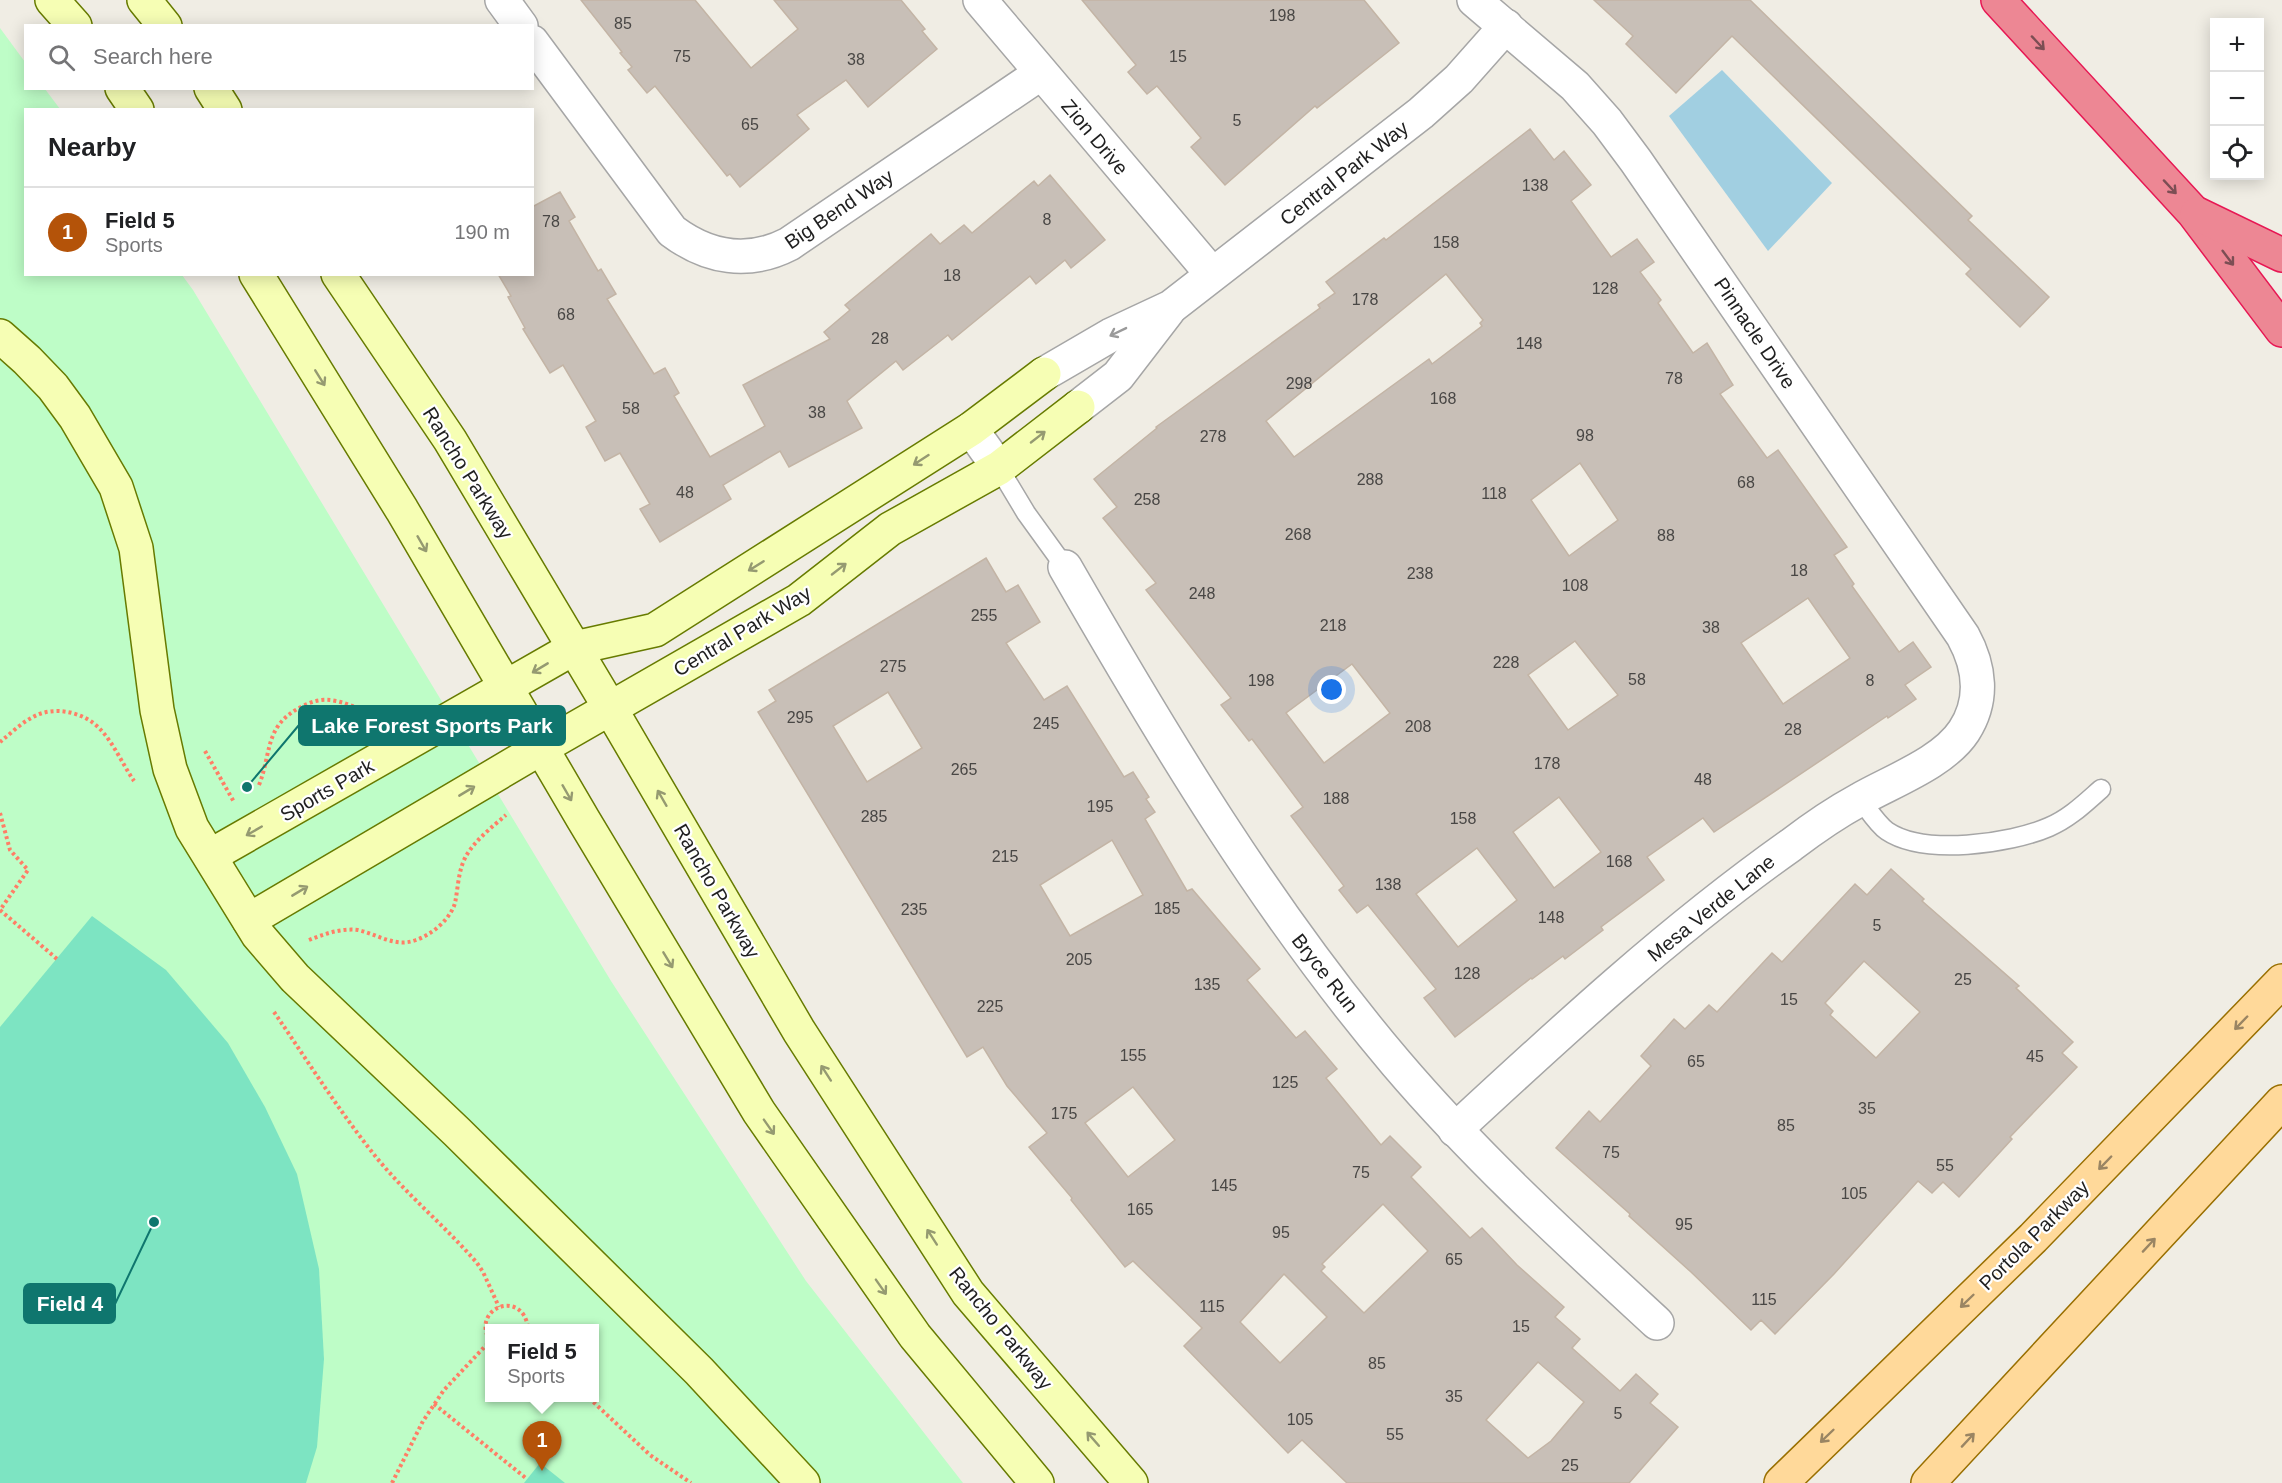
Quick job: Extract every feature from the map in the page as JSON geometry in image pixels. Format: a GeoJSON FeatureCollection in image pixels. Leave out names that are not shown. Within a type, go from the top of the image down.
{"type":"FeatureCollection","features":[{"type":"Feature","properties":{"kind":"highway"},"geometry":{"type":"LineString","coordinates":[[1998,0],[2193,212],[2282,330]]}},
{"type":"Feature","properties":{"kind":"highway"},"geometry":{"type":"LineString","coordinates":[[2193,212],[2282,255]]}},
{"type":"Feature","properties":{"kind":"main road","name":"Portola Parkway"},"geometry":{"type":"LineString","coordinates":[[1781,1483],[2033,1238],[2282,981]]}},
{"type":"Feature","properties":{"kind":"main road"},"geometry":{"type":"LineString","coordinates":[[1928,1483],[2282,1102]]}},
{"type":"Feature","properties":{"kind":"street"},"geometry":{"type":"LineString","coordinates":[[52,0],[73,24]]}},
{"type":"Feature","properties":{"kind":"street"},"geometry":{"type":"LineString","coordinates":[[144,0],[163,24]]}},
{"type":"Feature","properties":{"kind":"street"},"geometry":{"type":"LineString","coordinates":[[502,0],[520,24]]}},
{"type":"Feature","properties":{"kind":"street","name":"Zion Drive"},"geometry":{"type":"LineString","coordinates":[[980,0],[1212,274]]}},
{"type":"Feature","properties":{"kind":"street","name":"Pinnacle Drive"},"geometry":{"type":"LineString","coordinates":[[1474,0],[1575,86],[1607,122],[1644,171],[1963,636],[1975,662],[1978,683],[1976,704]]}},
{"type":"Feature","properties":{"kind":"street","name":"Central Park Way"},"geometry":{"type":"LineString","coordinates":[[541,748],[799,600],[890,529],[999,468],[1118,376],[1171,307],[1421,113],[1459,79],[1506,26]]}},
{"type":"Feature","properties":{"kind":"street","name":"Big Bend Way"},"geometry":{"type":"LineString","coordinates":[[534,45],[672,231],[700,249],[730,257],[760,255],[789,244],[1041,73]]}},
{"type":"Feature","properties":{"kind":"street"},"geometry":{"type":"LineString","coordinates":[[123,90],[136,108]]}},
{"type":"Feature","properties":{"kind":"street"},"geometry":{"type":"LineString","coordinates":[[212,90],[224,108]]}},
{"type":"Feature","properties":{"kind":"street"},"geometry":{"type":"LineString","coordinates":[[257,276],[402,510],[541,748],[759,1112],[915,1336],[1037,1483]]}},
{"type":"Feature","properties":{"kind":"street","name":"Rancho Parkway"},"geometry":{"type":"LineString","coordinates":[[339,276],[450,440],[799,1031],[968,1293],[1131,1483]]}},
{"type":"Feature","properties":{"kind":"street","name":"Central Park Way"},"geometry":{"type":"LineString","coordinates":[[506,688],[574,648],[655,630],[971,429],[1044,374],[1111,335],[1171,307]]}},
{"type":"Feature","properties":{"kind":"street"},"geometry":{"type":"LineString","coordinates":[[0,336],[52,387],[75,417],[116,487],[136,548],[157,710],[170,769],[192,828],[258,936],[295,978],[457,1131],[691,1363],[803,1483]]}},
{"type":"Feature","properties":{"kind":"street"},"geometry":{"type":"LineString","coordinates":[[971,429],[999,468]]}},
{"type":"Feature","properties":{"kind":"street","name":"Bryce Run"},"geometry":{"type":"LineString","coordinates":[[1065,567],[1188,772],[1287,924],[1395,1061],[1455,1130],[1567,1242],[1657,1323]]}},
{"type":"Feature","properties":{"kind":"street","name":"Sports Park"},"geometry":{"type":"LineString","coordinates":[[210,856],[506,688]]}},
{"type":"Feature","properties":{"kind":"street","name":"Mesa Verde Lane"},"geometry":{"type":"LineString","coordinates":[[1455,1130],[1569,1024],[1742,881],[1792,844],[1860,799],[1945,751],[1964,730],[1976,704]]}},
{"type":"Feature","properties":{"kind":"street"},"geometry":{"type":"LineString","coordinates":[[249,920],[541,748]]}},
{"type":"Feature","properties":{"kind":"lane"},"geometry":{"type":"LineString","coordinates":[[999,468],[1026,513],[1065,567]]}},
{"type":"Feature","properties":{"kind":"lane"},"geometry":{"type":"LineString","coordinates":[[1860,799],[1885,830],[1920,842],[1946,845],[1997,842],[2049,827],[2071,815],[2101,789]]}},
{"type":"Feature","properties":{"kind":"path"},"geometry":{"type":"LineString","coordinates":[[253,792],[262,777],[275,729],[288,714],[314,700],[327,699],[370,712],[389,711]]}},
{"type":"Feature","properties":{"kind":"path"},"geometry":{"type":"LineString","coordinates":[[201,744],[236,805]]}},
{"type":"Feature","properties":{"kind":"path"},"geometry":{"type":"LineString","coordinates":[[0,813],[10,850],[28,870],[0,910],[57,958]]}},
{"type":"Feature","properties":{"kind":"path"},"geometry":{"type":"LineString","coordinates":[[303,942],[326,933],[343,930],[359,930],[383,940],[404,943],[428,935],[439,927],[454,906],[465,858],[481,838],[506,815]]}},
{"type":"Feature","properties":{"kind":"path"},"geometry":{"type":"LineString","coordinates":[[486,1324],[493,1310],[505,1305],[518,1309],[527,1324]]}},
{"type":"Feature","properties":{"kind":"path"},"geometry":{"type":"LineString","coordinates":[[392,1483],[411,1440],[434,1404],[485,1345]]}},
{"type":"Feature","properties":{"kind":"path"},"geometry":{"type":"LineString","coordinates":[[594,1402],[650,1455],[691,1483]]}},
{"type":"Feature","properties":{"kind":"path"},"geometry":{"type":"LineString","coordinates":[[434,1404],[527,1479]]}},
{"type":"Feature","properties":{"kind":"green space"},"geometry":{"type":"Polygon","coordinates":[[[0,28],[24,61],[24,90],[46,90],[59,108],[24,108],[24,276],[183,276],[611,981],[806,1281],[963,1483],[0,1483],[0,28]]]}},
{"type":"Feature","properties":{"kind":"green space"},"geometry":{"type":"Polygon","coordinates":[[[92,916],[166,970],[228,1043],[265,1107],[297,1174],[319,1269],[324,1359],[317,1447],[306,1483],[0,1483],[0,1027],[92,916]]]}},
{"type":"Feature","properties":{"kind":"green space"},"geometry":{"type":"Polygon","coordinates":[[[540,1463],[565,1483],[524,1483],[540,1463]]]}},
{"type":"Feature","properties":{"kind":"water"},"geometry":{"type":"Polygon","coordinates":[[[1722,70],[1832,183],[1768,251],[1669,116],[1722,70]]]}},
{"type":"Feature","properties":{"kind":"building"},"geometry":{"type":"Polygon","coordinates":[[[581,0],[695,0],[751,68],[798,29],[774,0],[901,0],[925,29],[922,31],[937,49],[868,107],[846,80],[797,115],[809,129],[740,187],[730,174],[727,176],[655,86],[647,93],[628,70],[632,67],[620,53],[622,52],[581,0]]]}},
{"type":"Feature","properties":{"kind":"building"},"geometry":{"type":"Polygon","coordinates":[[[1082,0],[1364,0],[1399,43],[1317,108],[1315,106],[1225,185],[1191,147],[1201,138],[1157,86],[1147,94],[1128,72],[1136,65],[1082,0]]]}},
{"type":"Feature","properties":{"kind":"building"},"geometry":{"type":"Polygon","coordinates":[[[1594,0],[1750,0],[1972,216],[1968,220],[2049,297],[2020,327],[1966,274],[1971,269],[1732,36],[1676,93],[1626,44],[1633,36],[1594,0]]]}},
{"type":"Feature","properties":{"kind":"building"},"geometry":{"type":"Polygon","coordinates":[[[1530,129],[1554,160],[1564,151],[1591,185],[1571,201],[1611,257],[1637,239],[1654,262],[1640,272],[1661,300],[1658,303],[1693,353],[1707,343],[1733,385],[1720,394],[1767,458],[1778,450],[1847,547],[1834,555],[1854,584],[1852,586],[1899,652],[1913,642],[1931,667],[1905,685],[1916,699],[1888,718],[1887,716],[1714,832],[1703,818],[1647,857],[1664,880],[1601,927],[1603,930],[1565,959],[1563,956],[1531,978],[1455,1037],[1424,998],[1436,989],[1368,905],[1357,913],[1339,890],[1344,886],[1291,816],[1303,807],[1252,739],[1249,741],[1221,705],[1231,698],[1146,590],[1156,583],[1103,518],[1117,507],[1094,479],[1156,427],[1320,308],[1318,305],[1335,293],[1326,282],[1384,238],[1386,240],[1530,129]],[[1446,274],[1266,421],[1294,457],[1429,359],[1432,364],[1482,326],[1480,323],[1483,320],[1446,274]],[[1580,463],[1531,500],[1569,556],[1618,520],[1580,463]],[[1808,598],[1741,643],[1783,704],[1850,658],[1808,598]],[[1575,641],[1528,675],[1568,730],[1618,695],[1575,641]],[[1352,664],[1286,713],[1324,763],[1390,713],[1352,664]],[[1559,797],[1513,832],[1554,888],[1601,852],[1559,797]],[[1477,848],[1416,894],[1458,947],[1517,900],[1477,848]]]}},
{"type":"Feature","properties":{"kind":"building"},"geometry":{"type":"Polygon","coordinates":[[[1050,175],[1105,240],[1071,268],[1065,260],[1036,284],[1030,276],[952,340],[948,335],[903,370],[896,361],[847,401],[862,428],[789,467],[780,451],[723,485],[731,499],[660,542],[640,509],[650,504],[620,453],[605,461],[586,427],[596,421],[563,365],[550,373],[523,329],[525,328],[508,297],[511,296],[499,276],[534,276],[534,206],[560,192],[575,217],[569,221],[598,271],[601,269],[616,294],[607,299],[654,374],[665,368],[679,393],[674,396],[710,457],[765,426],[743,385],[830,339],[824,332],[850,310],[845,305],[931,234],[940,244],[964,225],[972,233],[1034,181],[1038,186],[1050,175]]]}},
{"type":"Feature","properties":{"kind":"building"},"geometry":{"type":"Polygon","coordinates":[[[986,558],[1006,592],[1018,585],[1040,622],[1006,643],[1044,700],[1067,686],[1124,777],[1133,772],[1149,797],[1146,799],[1155,812],[1145,819],[1187,891],[1192,889],[1260,969],[1247,980],[1296,1038],[1305,1031],[1337,1069],[1326,1078],[1381,1145],[1390,1136],[1421,1167],[1411,1177],[1470,1238],[1482,1228],[1517,1265],[1564,1307],[1555,1317],[1580,1339],[1572,1348],[1620,1391],[1636,1374],[1658,1394],[1650,1403],[1678,1427],[1629,1483],[1347,1483],[1302,1440],[1288,1453],[1184,1346],[1202,1328],[1133,1261],[1125,1267],[1029,1147],[1047,1133],[1007,1086],[983,1047],[967,1057],[758,712],[776,701],[769,690],[986,558]],[[888,692],[833,726],[867,782],[922,748],[888,692]],[[1112,840],[1040,885],[1070,936],[1143,895],[1112,840]],[[1133,1087],[1085,1123],[1128,1177],[1175,1140],[1133,1087]],[[1383,1204],[1322,1264],[1325,1267],[1321,1271],[1364,1313],[1428,1251],[1383,1204]],[[1284,1274],[1240,1322],[1280,1363],[1327,1317],[1284,1274]],[[1538,1362],[1486,1420],[1528,1458],[1551,1441],[1584,1402],[1538,1362]]]}},
{"type":"Feature","properties":{"kind":"building"},"geometry":{"type":"Polygon","coordinates":[[[1891,869],[1924,899],[1922,901],[2019,986],[2016,988],[2073,1042],[2062,1053],[2077,1067],[2010,1137],[2012,1139],[1959,1197],[1943,1182],[1932,1193],[1918,1181],[1834,1274],[1775,1334],[1761,1320],[1751,1330],[1629,1216],[1630,1214],[1556,1148],[1589,1111],[1600,1122],[1651,1066],[1641,1056],[1674,1019],[1685,1029],[1709,1005],[1717,1012],[1772,953],[1782,962],[1855,884],[1867,895],[1891,869]],[[1864,961],[1825,1003],[1833,1011],[1830,1015],[1876,1058],[1920,1012],[1864,961]]]}},
{"type":"Feature","properties":{"kind":"place","name":"Lake Forest Sports Park"},"geometry":{"type":"Point","coordinates":[247,787]}},
{"type":"Feature","properties":{"kind":"place","name":"Field 4"},"geometry":{"type":"Point","coordinates":[154,1222]}},
{"type":"Feature","properties":{"kind":"place","name":"Field 5"},"geometry":{"type":"Point","coordinates":[542,1471]}}]}
